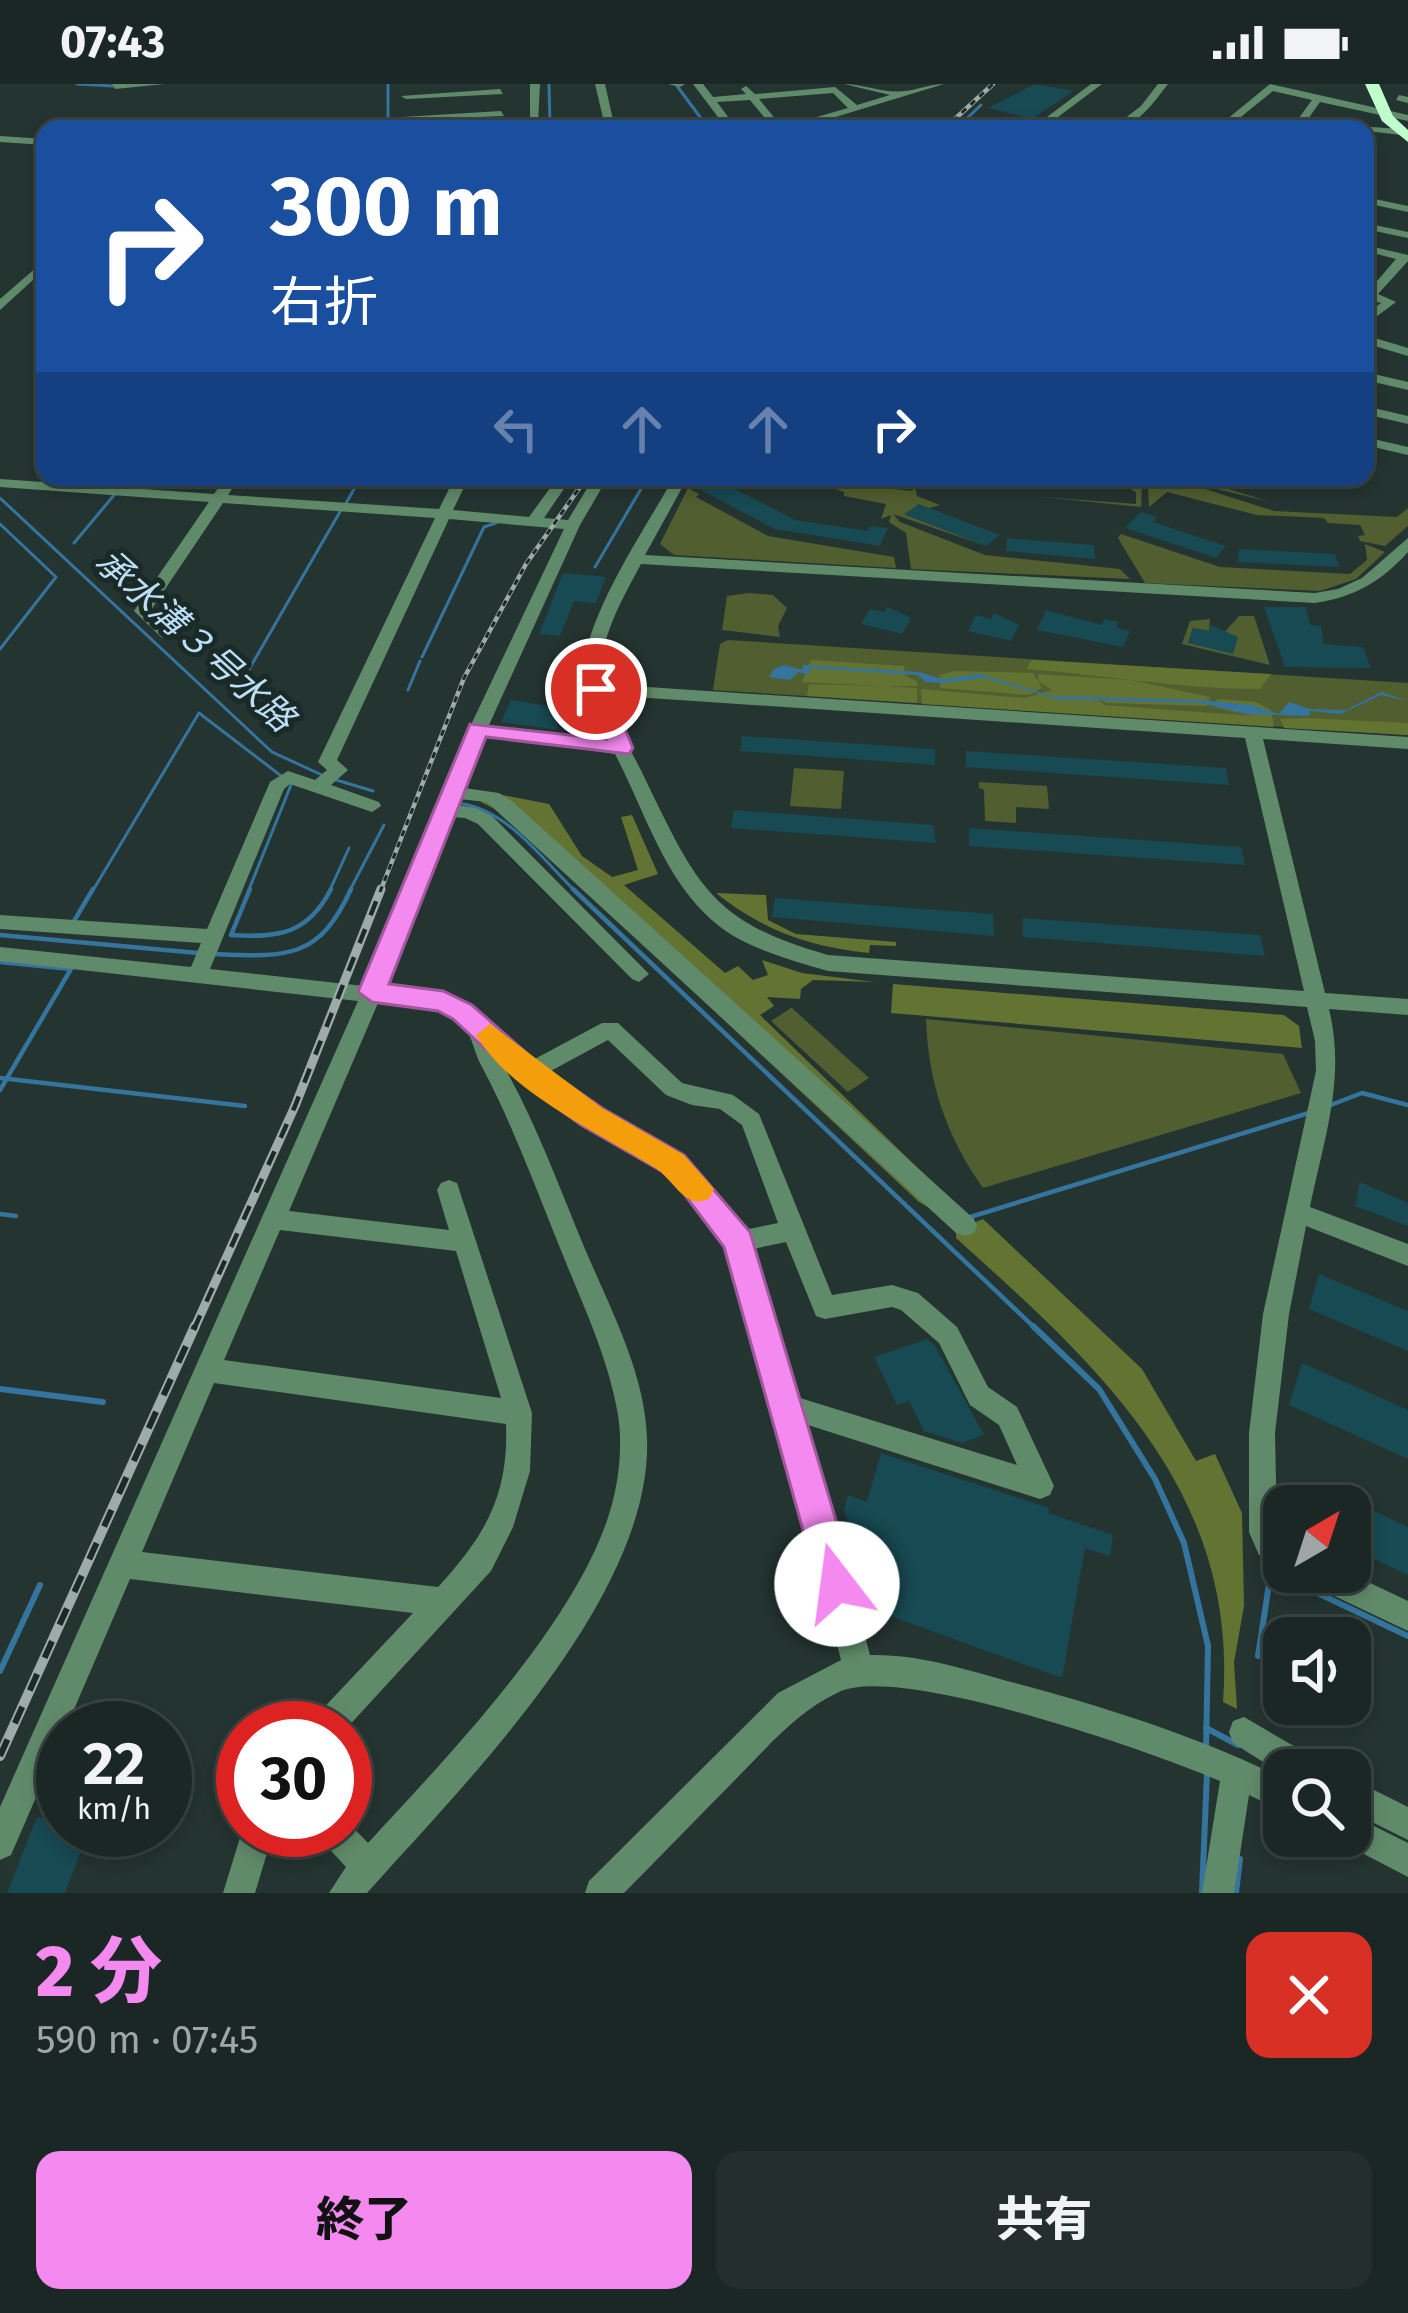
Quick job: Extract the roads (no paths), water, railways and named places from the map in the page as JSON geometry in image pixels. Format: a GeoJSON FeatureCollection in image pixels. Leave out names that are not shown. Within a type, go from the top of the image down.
{"type":"FeatureCollection","features":[{"type":"Feature","properties":{"kind":"highway"},"geometry":{"type":"LineString","coordinates":[[1385,88],[1403,123]]}},
{"type":"Feature","properties":{"kind":"highway"},"geometry":{"type":"LineString","coordinates":[[1385,88],[1403,123]]}},
{"type":"Feature","properties":{"kind":"street"},"geometry":{"type":"LineString","coordinates":[[115,86],[160,84]]}},
{"type":"Feature","properties":{"kind":"street"},"geometry":{"type":"LineString","coordinates":[[535,84],[536,120]]}},
{"type":"Feature","properties":{"kind":"street"},"geometry":{"type":"LineString","coordinates":[[600,84],[608,120]]}},
{"type":"Feature","properties":{"kind":"street"},"geometry":{"type":"LineString","coordinates":[[698,84],[725,120]]}},
{"type":"Feature","properties":{"kind":"street"},"geometry":{"type":"LineString","coordinates":[[741,84],[774,120]]}},
{"type":"Feature","properties":{"kind":"street"},"geometry":{"type":"LineString","coordinates":[[1048,120],[1097,84]]}},
{"type":"Feature","properties":{"kind":"street"},"geometry":{"type":"LineString","coordinates":[[1128,120],[1163,84]]}},
{"type":"Feature","properties":{"kind":"street"},"geometry":{"type":"LineString","coordinates":[[826,120],[929,85]]}},
{"type":"Feature","properties":{"kind":"street"},"geometry":{"type":"LineString","coordinates":[[710,100],[844,86],[900,95]]}},
{"type":"Feature","properties":{"kind":"street"},"geometry":{"type":"LineString","coordinates":[[844,86],[855,109]]}},
{"type":"Feature","properties":{"kind":"street"},"geometry":{"type":"LineString","coordinates":[[1231,120],[1274,86],[1403,123]]}},
{"type":"Feature","properties":{"kind":"street"},"geometry":{"type":"LineString","coordinates":[[791,88],[819,120]]}},
{"type":"Feature","properties":{"kind":"street"},"geometry":{"type":"LineString","coordinates":[[1337,104],[1351,94]]}},
{"type":"Feature","properties":{"kind":"street"},"geometry":{"type":"LineString","coordinates":[[1302,120],[1317,99]]}},
{"type":"Feature","properties":{"kind":"street"},"geometry":{"type":"LineString","coordinates":[[407,106],[500,111],[532,120]]}},
{"type":"Feature","properties":{"kind":"street"},"geometry":{"type":"LineString","coordinates":[[407,106],[500,111]]}},
{"type":"Feature","properties":{"kind":"street"},"geometry":{"type":"LineString","coordinates":[[0,140],[36,142]]}},
{"type":"Feature","properties":{"kind":"street"},"geometry":{"type":"LineString","coordinates":[[1374,202],[1408,209]]}},
{"type":"Feature","properties":{"kind":"street"},"geometry":{"type":"LineString","coordinates":[[1374,228],[1408,235]]}},
{"type":"Feature","properties":{"kind":"street"},"geometry":{"type":"LineString","coordinates":[[1374,250],[1406,257]]}},
{"type":"Feature","properties":{"kind":"street"},"geometry":{"type":"LineString","coordinates":[[1374,292],[1406,257]]}},
{"type":"Feature","properties":{"kind":"street"},"geometry":{"type":"LineString","coordinates":[[0,306],[36,272]]}},
{"type":"Feature","properties":{"kind":"street"},"geometry":{"type":"LineString","coordinates":[[1374,297],[1407,302]]}},
{"type":"Feature","properties":{"kind":"street"},"geometry":{"type":"LineString","coordinates":[[1374,314],[1390,302]]}},
{"type":"Feature","properties":{"kind":"street"},"geometry":{"type":"LineString","coordinates":[[1374,342],[1408,352]]}},
{"type":"Feature","properties":{"kind":"street"},"geometry":{"type":"LineString","coordinates":[[1374,378],[1408,386]]}},
{"type":"Feature","properties":{"kind":"street"},"geometry":{"type":"LineString","coordinates":[[1374,390],[1408,398]]}},
{"type":"Feature","properties":{"kind":"street"},"geometry":{"type":"LineString","coordinates":[[1374,412],[1408,420]]}},
{"type":"Feature","properties":{"kind":"street"},"geometry":{"type":"LineString","coordinates":[[1374,443],[1408,451]]}},
{"type":"Feature","properties":{"kind":"street"},"geometry":{"type":"LineString","coordinates":[[0,483],[36,486]]}},
{"type":"Feature","properties":{"kind":"street"},"geometry":{"type":"LineString","coordinates":[[41,486],[573,525]]}},
{"type":"Feature","properties":{"kind":"street"},"geometry":{"type":"LineString","coordinates":[[167,634],[142,611],[226,486]]}},
{"type":"Feature","properties":{"kind":"street"},"geometry":{"type":"LineString","coordinates":[[318,786],[337,771],[327,763],[458,486]]}},
{"type":"Feature","properties":{"kind":"street"},"geometry":{"type":"LineString","coordinates":[[534,520],[559,486]]}},
{"type":"Feature","properties":{"kind":"street"},"geometry":{"type":"LineString","coordinates":[[0,1844],[372,992],[478,729],[596,486]]}},
{"type":"Feature","properties":{"kind":"street"},"geometry":{"type":"LineString","coordinates":[[676,486],[604,624],[592,663],[596,689],[683,881],[718,918],[784,952],[828,963],[1408,1007]]}},
{"type":"Feature","properties":{"kind":"street"},"geometry":{"type":"LineString","coordinates":[[638,559],[1315,598],[1373,581],[1408,543]]}},
{"type":"Feature","properties":{"kind":"street"},"geometry":{"type":"LineString","coordinates":[[596,689],[1408,743]]}},
{"type":"Feature","properties":{"kind":"street"},"geometry":{"type":"LineString","coordinates":[[478,729],[621,748]]}},
{"type":"Feature","properties":{"kind":"street"},"geometry":{"type":"LineString","coordinates":[[1252,733],[1326,1041],[1319,1109],[1276,1314],[1262,1432],[1263,1532]]}},
{"type":"Feature","properties":{"kind":"street"},"geometry":{"type":"LineString","coordinates":[[208,954],[276,786],[288,777],[372,806]]}},
{"type":"Feature","properties":{"kind":"street"},"geometry":{"type":"LineString","coordinates":[[447,803],[493,797],[506,806],[965,1226]]}},
{"type":"Feature","properties":{"kind":"street"},"geometry":{"type":"LineString","coordinates":[[447,803],[485,820],[638,974]]}},
{"type":"Feature","properties":{"kind":"street"},"geometry":{"type":"LineString","coordinates":[[0,922],[208,954],[372,992],[443,1002],[591,1117],[674,1163],[739,1242],[860,1670]]}},
{"type":"Feature","properties":{"kind":"street"},"geometry":{"type":"LineString","coordinates":[[0,954],[208,954]]}},
{"type":"Feature","properties":{"kind":"street"},"geometry":{"type":"LineString","coordinates":[[345,1893],[477,1744],[578,1611],[612,1543],[632,1474],[634,1440],[602,1319],[508,1094],[478,1039],[477,1024]]}},
{"type":"Feature","properties":{"kind":"street"},"geometry":{"type":"LineString","coordinates":[[529,1072],[610,1029],[679,1093],[721,1097],[751,1120],[825,1308],[892,1296],[909,1301],[948,1336],[979,1396],[1008,1416],[1040,1486],[789,1406]]}},
{"type":"Feature","properties":{"kind":"street"},"geometry":{"type":"LineString","coordinates":[[352,1701],[446,1602],[497,1534],[522,1444],[519,1414],[449,1190]]}},
{"type":"Feature","properties":{"kind":"street"},"geometry":{"type":"LineString","coordinates":[[1297,1212],[1408,1255]]}},
{"type":"Feature","properties":{"kind":"street"},"geometry":{"type":"LineString","coordinates":[[273,1219],[465,1242]]}},
{"type":"Feature","properties":{"kind":"street"},"geometry":{"type":"LineString","coordinates":[[739,1242],[793,1230]]}},
{"type":"Feature","properties":{"kind":"street"},"geometry":{"type":"LineString","coordinates":[[207,1370],[519,1414]]}},
{"type":"Feature","properties":{"kind":"street"},"geometry":{"type":"LineString","coordinates":[[122,1564],[446,1602]]}},
{"type":"Feature","properties":{"kind":"street"},"geometry":{"type":"LineString","coordinates":[[1359,1593],[1408,1616]]}},
{"type":"Feature","properties":{"kind":"street"},"geometry":{"type":"LineString","coordinates":[[601,1893],[789,1705],[819,1685],[860,1670],[924,1673],[1116,1726],[1191,1751],[1263,1785]]}},
{"type":"Feature","properties":{"kind":"street"},"geometry":{"type":"LineString","coordinates":[[1244,1732],[1271,1749]]}},
{"type":"Feature","properties":{"kind":"street"},"geometry":{"type":"LineString","coordinates":[[1218,1893],[1230,1768]]}},
{"type":"Feature","properties":{"kind":"street"},"geometry":{"type":"LineString","coordinates":[[1371,1805],[1408,1824]]}},
{"type":"Feature","properties":{"kind":"street"},"geometry":{"type":"LineString","coordinates":[[1371,1841],[1408,1861]]}},
{"type":"Feature","properties":{"kind":"street"},"geometry":{"type":"LineString","coordinates":[[239,1893],[250,1857]]}},
{"type":"Feature","properties":{"kind":"street"},"geometry":{"type":"LineString","coordinates":[[359,1857],[368,1867]]}},
{"type":"Feature","properties":{"kind":"water"},"geometry":{"type":"Polygon","coordinates":[[[784,665],[802,670],[803,665],[919,672],[942,679],[979,674],[1052,696],[1201,700],[1251,705],[1279,714],[1289,702],[1309,709],[1346,710],[1381,692],[1408,701],[1381,695],[1340,714],[1310,711],[1310,716],[1247,714],[1201,703],[1057,699],[984,678],[941,683],[926,682],[917,675],[810,668],[808,675],[799,672],[790,680],[769,677],[784,665]]]}},
{"type":"Feature","properties":{"kind":"waterway"},"geometry":{"type":"LineString","coordinates":[[77,84],[113,86]]}},
{"type":"Feature","properties":{"kind":"waterway"},"geometry":{"type":"LineString","coordinates":[[388,84],[388,120]]}},
{"type":"Feature","properties":{"kind":"waterway"},"geometry":{"type":"LineString","coordinates":[[549,84],[550,120]]}},
{"type":"Feature","properties":{"kind":"waterway"},"geometry":{"type":"LineString","coordinates":[[677,86],[702,120]]}},
{"type":"Feature","properties":{"kind":"waterway"},"geometry":{"type":"LineString","coordinates":[[965,120],[981,105]]}},
{"type":"Feature","properties":{"kind":"waterway"},"geometry":{"type":"LineString","coordinates":[[119,490],[122,486]]}},
{"type":"Feature","properties":{"kind":"waterway"},"geometry":{"type":"LineString","coordinates":[[345,505],[356,486]]}},
{"type":"Feature","properties":{"kind":"waterway"},"geometry":{"type":"LineString","coordinates":[[595,567],[643,486]]}},
{"type":"Feature","properties":{"kind":"waterway"},"geometry":{"type":"LineString","coordinates":[[74,543],[115,494]]}},
{"type":"Feature","properties":{"kind":"waterway","name":"承水溝３号水路"},"geometry":{"type":"LineString","coordinates":[[0,498],[272,752],[322,775]]}},
{"type":"Feature","properties":{"kind":"waterway"},"geometry":{"type":"LineString","coordinates":[[236,692],[341,510]]}},
{"type":"Feature","properties":{"kind":"waterway"},"geometry":{"type":"LineString","coordinates":[[422,657],[484,527],[496,523]]}},
{"type":"Feature","properties":{"kind":"waterway"},"geometry":{"type":"LineString","coordinates":[[0,524],[56,577],[0,649]]}},
{"type":"Feature","properties":{"kind":"waterway"},"geometry":{"type":"LineString","coordinates":[[408,690],[420,661]]}},
{"type":"Feature","properties":{"kind":"waterway"},"geometry":{"type":"LineString","coordinates":[[92,892],[199,713],[280,775]]}},
{"type":"Feature","properties":{"kind":"waterway","name":"承水溝３号水路"},"geometry":{"type":"LineString","coordinates":[[333,779],[373,791]]}},
{"type":"Feature","properties":{"kind":"waterway"},"geometry":{"type":"LineString","coordinates":[[248,892],[291,785]]}},
{"type":"Feature","properties":{"kind":"waterway"},"geometry":{"type":"LineString","coordinates":[[463,804],[510,827],[575,890]]}},
{"type":"Feature","properties":{"kind":"waterway"},"geometry":{"type":"LineString","coordinates":[[349,892],[384,825]]}},
{"type":"Feature","properties":{"kind":"waterway"},"geometry":{"type":"LineString","coordinates":[[329,892],[349,848]]}},
{"type":"Feature","properties":{"kind":"waterway"},"geometry":{"type":"LineString","coordinates":[[74,921],[93,889]]}},
{"type":"Feature","properties":{"kind":"waterway"},"geometry":{"type":"LineString","coordinates":[[250,889],[231,935],[290,930],[312,916],[331,889]]}},
{"type":"Feature","properties":{"kind":"waterway"},"geometry":{"type":"LineString","coordinates":[[215,954],[281,953],[313,942],[339,912],[351,889]]}},
{"type":"Feature","properties":{"kind":"waterway"},"geometry":{"type":"LineString","coordinates":[[575,890],[1036,1329]]}},
{"type":"Feature","properties":{"kind":"waterway"},"geometry":{"type":"LineString","coordinates":[[0,935],[198,953]]}},
{"type":"Feature","properties":{"kind":"waterway"},"geometry":{"type":"LineString","coordinates":[[0,962],[71,969],[7,1079]]}},
{"type":"Feature","properties":{"kind":"waterway"},"geometry":{"type":"LineString","coordinates":[[0,1078],[7,1079]]}},
{"type":"Feature","properties":{"kind":"waterway"},"geometry":{"type":"LineString","coordinates":[[0,1090],[7,1079]]}},
{"type":"Feature","properties":{"kind":"waterway"},"geometry":{"type":"LineString","coordinates":[[7,1079],[245,1106]]}},
{"type":"Feature","properties":{"kind":"waterway"},"geometry":{"type":"LineString","coordinates":[[1328,1106],[1362,1093],[1408,1105]]}},
{"type":"Feature","properties":{"kind":"waterway"},"geometry":{"type":"LineString","coordinates":[[967,1218],[1312,1112]]}},
{"type":"Feature","properties":{"kind":"waterway"},"geometry":{"type":"LineString","coordinates":[[0,1214],[16,1216]]}},
{"type":"Feature","properties":{"kind":"waterway"},"geometry":{"type":"LineString","coordinates":[[1033,1326],[1099,1389],[1155,1479],[1184,1543],[1208,1646],[1206,1728]]}},
{"type":"Feature","properties":{"kind":"waterway"},"geometry":{"type":"LineString","coordinates":[[0,1389],[103,1402]]}},
{"type":"Feature","properties":{"kind":"waterway"},"geometry":{"type":"LineString","coordinates":[[1258,1656],[1271,1571],[1408,1636]]}},
{"type":"Feature","properties":{"kind":"waterway"},"geometry":{"type":"LineString","coordinates":[[0,1671],[40,1585]]}},
{"type":"Feature","properties":{"kind":"waterway"},"geometry":{"type":"LineString","coordinates":[[1206,1728],[1206,1750]]}},
{"type":"Feature","properties":{"kind":"waterway"},"geometry":{"type":"LineString","coordinates":[[1206,1728],[1238,1745]]}},
{"type":"Feature","properties":{"kind":"waterway"},"geometry":{"type":"LineString","coordinates":[[1202,1893],[1207,1773]]}},
{"type":"Feature","properties":{"kind":"waterway"},"geometry":{"type":"LineString","coordinates":[[1236,1893],[1240,1859]]}},
{"type":"Feature","properties":{"kind":"railway"},"geometry":{"type":"LineString","coordinates":[[954,120],[993,84]]}},
{"type":"Feature","properties":{"kind":"railway"},"geometry":{"type":"LineString","coordinates":[[380,892],[464,678],[526,564],[581,486]]}},
{"type":"Feature","properties":{"kind":"railway"},"geometry":{"type":"LineString","coordinates":[[194,1329],[295,1106],[381,889]]}},
{"type":"Feature","properties":{"kind":"railway"},"geometry":{"type":"LineString","coordinates":[[0,1756],[195,1326]]}}]}
